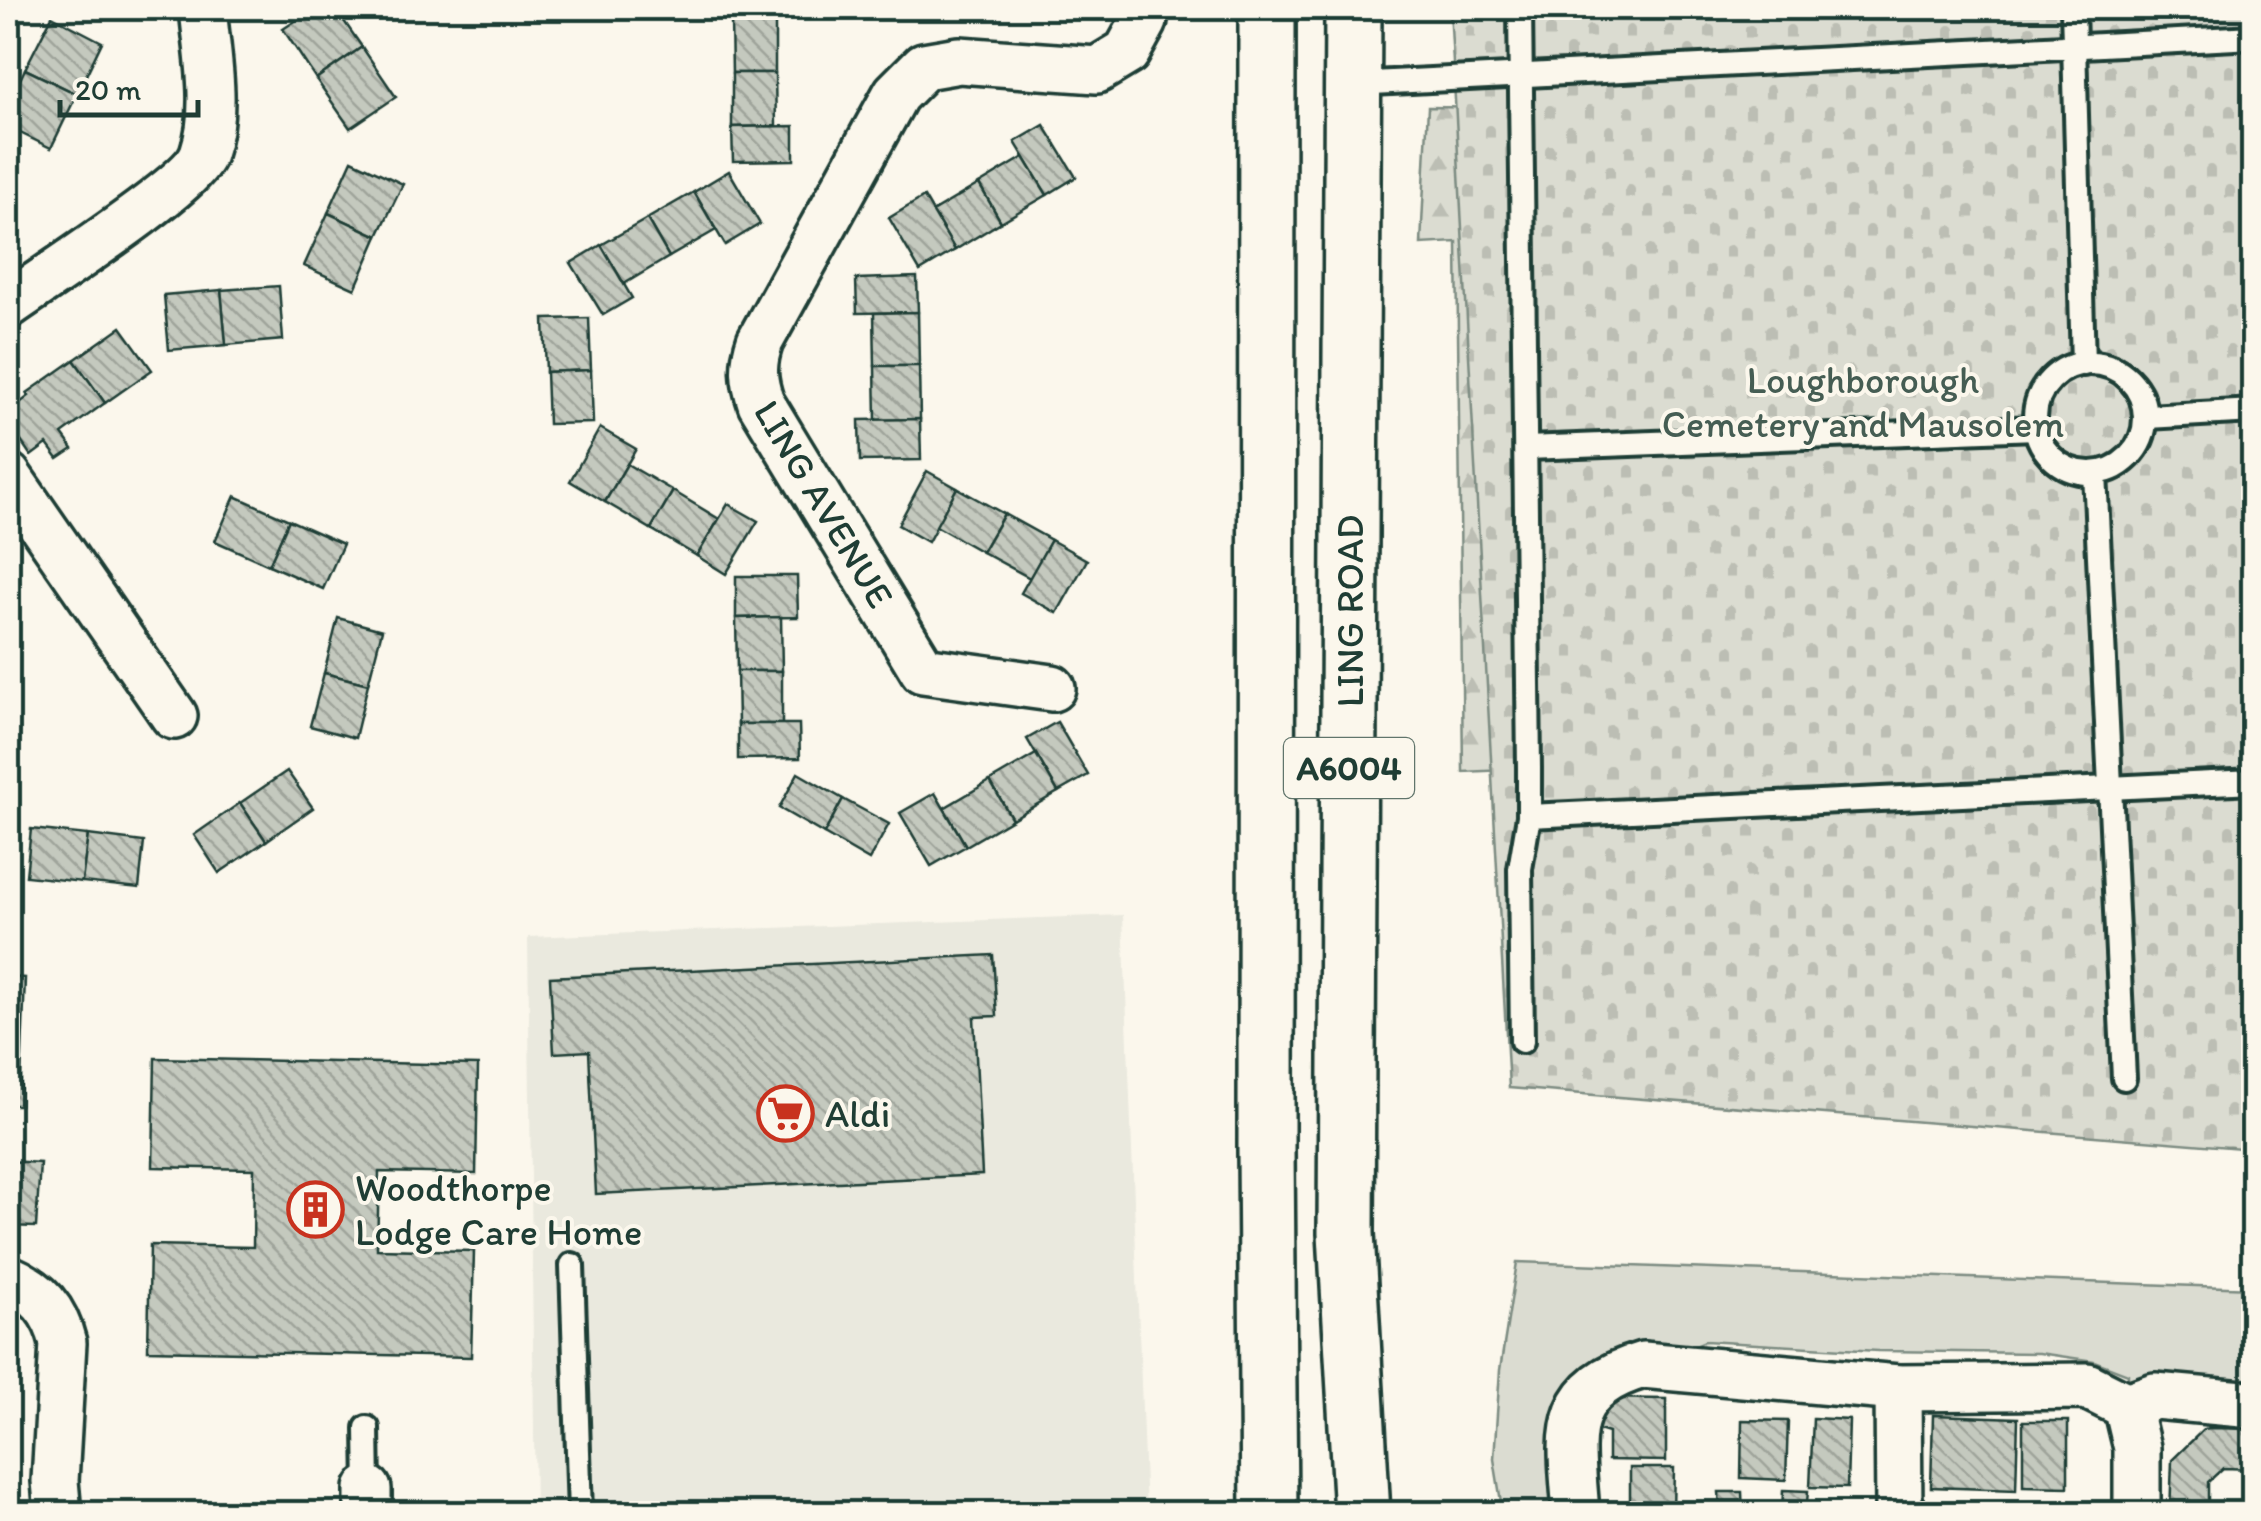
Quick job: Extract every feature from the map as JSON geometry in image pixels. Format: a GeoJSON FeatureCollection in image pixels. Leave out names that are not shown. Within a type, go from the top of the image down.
{"type":"FeatureCollection","features":[{"type":"Feature","properties":{"kind":"main road","name":"A6004"},"geometry":{"type":"LineString","coordinates":[[1267,8],[1269,1514]]}},
{"type":"Feature","properties":{"kind":"main road","name":"LING ROAD"},"geometry":{"type":"LineString","coordinates":[[1354,8],[1346,1233],[1362,1514]]}},
{"type":"Feature","properties":{"kind":"street"},"geometry":{"type":"LineString","coordinates":[[8,304],[166,194],[202,157],[212,105],[203,8]]}},
{"type":"Feature","properties":{"kind":"street","name":"LING AVENUE"},"geometry":{"type":"LineString","coordinates":[[1052,688],[923,670],[761,403],[754,383],[754,361],[760,341],[916,53],[958,60],[1097,70],[1126,52],[1144,21],[1144,8]]}},
{"type":"Feature","properties":{"kind":"street"},"geometry":{"type":"LineString","coordinates":[[8,476],[174,716]]}},
{"type":"Feature","properties":{"kind":"street"},"geometry":{"type":"LineString","coordinates":[[8,1278],[28,1286],[42,1298],[58,1323],[63,1342],[55,1481],[58,1514]]}},
{"type":"Feature","properties":{"kind":"street"},"geometry":{"type":"LineString","coordinates":[[1576,1514],[1574,1427],[1582,1398],[1596,1384],[1643,1365],[1898,1388],[2087,1386],[2127,1406],[2155,1396],[2254,1405]]}},
{"type":"Feature","properties":{"kind":"street"},"geometry":{"type":"LineString","coordinates":[[1898,1388],[1899,1514]]}},
{"type":"Feature","properties":{"kind":"street"},"geometry":{"type":"LineString","coordinates":[[2127,1406],[2137,1448],[2137,1514]]}},
{"type":"Feature","properties":{"kind":"lane"},"geometry":{"type":"LineString","coordinates":[[1520,8],[1529,816],[1520,869],[1522,1041]]}},
{"type":"Feature","properties":{"kind":"lane"},"geometry":{"type":"LineString","coordinates":[[2073,8],[2083,364]]}},
{"type":"Feature","properties":{"kind":"lane"},"geometry":{"type":"LineString","coordinates":[[1353,84],[2254,37]]}},
{"type":"Feature","properties":{"kind":"lane"},"geometry":{"type":"LineString","coordinates":[[2083,364],[2101,364],[2118,370],[2132,382],[2147,417],[2136,450],[2122,463],[2095,473],[2069,470],[2053,460],[2036,428],[2035,410],[2052,378],[2066,368],[2083,364]]}},
{"type":"Feature","properties":{"kind":"lane"},"geometry":{"type":"LineString","coordinates":[[2147,417],[2254,412]]}},
{"type":"Feature","properties":{"kind":"lane"},"geometry":{"type":"LineString","coordinates":[[1527,448],[2036,428]]}},
{"type":"Feature","properties":{"kind":"lane"},"geometry":{"type":"LineString","coordinates":[[2095,473],[2124,1078]]}},
{"type":"Feature","properties":{"kind":"lane"},"geometry":{"type":"LineString","coordinates":[[1529,816],[2254,782]]}},
{"type":"Feature","properties":{"kind":"lane"},"geometry":{"type":"LineString","coordinates":[[572,1265],[580,1514]]}},
{"type":"Feature","properties":{"kind":"lane"},"geometry":{"type":"LineString","coordinates":[[366,1428],[368,1501]]}},
{"type":"Feature","properties":{"kind":"shaded area"},"geometry":{"type":"Polygon","coordinates":[[[1123,915],[1146,1513],[535,1513],[528,937],[1123,915]]]}},
{"type":"Feature","properties":{"kind":"green space","name":"Loughborough Cemetery and Mausolem"},"geometry":{"type":"Polygon","coordinates":[[[1450,8],[2253,8],[2253,1149],[1509,1088],[1450,8]]]}},
{"type":"Feature","properties":{"kind":"green space"},"geometry":{"type":"Polygon","coordinates":[[[1428,107],[1499,108],[1506,770],[1463,772],[1457,242],[1421,244],[1428,107]]]}},
{"type":"Feature","properties":{"kind":"green space"},"geometry":{"type":"Polygon","coordinates":[[[1517,1262],[2253,1288],[2253,1405],[2127,1406],[2128,1374],[2094,1361],[2039,1353],[1878,1351],[1705,1341],[1597,1384],[1576,1513],[1503,1514],[1494,1459],[1500,1370],[1517,1262]]]}},
{"type":"Feature","properties":{"kind":"building"},"geometry":{"type":"Polygon","coordinates":[[[315,8],[335,8],[362,47],[316,79],[283,29],[315,8]]]}},
{"type":"Feature","properties":{"kind":"building"},"geometry":{"type":"Polygon","coordinates":[[[731,8],[792,8],[792,19],[731,20],[731,8]]]}},
{"type":"Feature","properties":{"kind":"building"},"geometry":{"type":"Polygon","coordinates":[[[52,16],[102,42],[77,94],[25,69],[52,16]]]}},
{"type":"Feature","properties":{"kind":"building"},"geometry":{"type":"Polygon","coordinates":[[[775,19],[775,73],[732,73],[731,20],[775,19]]]}},
{"type":"Feature","properties":{"kind":"building"},"geometry":{"type":"Polygon","coordinates":[[[362,47],[396,97],[350,128],[316,79],[362,47]]]}},
{"type":"Feature","properties":{"kind":"building"},"geometry":{"type":"Polygon","coordinates":[[[25,69],[77,94],[51,148],[8,127],[8,105],[25,69]]]}},
{"type":"Feature","properties":{"kind":"building"},"geometry":{"type":"Polygon","coordinates":[[[732,73],[775,73],[776,126],[732,127],[732,73]]]}},
{"type":"Feature","properties":{"kind":"building"},"geometry":{"type":"Polygon","coordinates":[[[1044,125],[1076,177],[1047,195],[1015,142],[1044,125]]]}},
{"type":"Feature","properties":{"kind":"building"},"geometry":{"type":"Polygon","coordinates":[[[794,126],[794,160],[733,161],[732,127],[794,126]]]}},
{"type":"Feature","properties":{"kind":"building"},"geometry":{"type":"Polygon","coordinates":[[[1024,157],[1047,195],[1001,222],[979,184],[1024,157]]]}},
{"type":"Feature","properties":{"kind":"building"},"geometry":{"type":"Polygon","coordinates":[[[352,160],[403,184],[378,236],[328,213],[352,160]]]}},
{"type":"Feature","properties":{"kind":"building"},"geometry":{"type":"Polygon","coordinates":[[[729,171],[760,224],[725,245],[694,192],[729,171]]]}},
{"type":"Feature","properties":{"kind":"building"},"geometry":{"type":"Polygon","coordinates":[[[979,184],[1001,222],[955,250],[932,212],[979,184]]]}},
{"type":"Feature","properties":{"kind":"building"},"geometry":{"type":"Polygon","coordinates":[[[694,192],[716,230],[669,257],[647,219],[694,192]]]}},
{"type":"Feature","properties":{"kind":"building"},"geometry":{"type":"Polygon","coordinates":[[[924,197],[955,250],[920,271],[889,218],[924,197]]]}},
{"type":"Feature","properties":{"kind":"building"},"geometry":{"type":"Polygon","coordinates":[[[328,213],[378,236],[355,289],[304,266],[328,213]]]}},
{"type":"Feature","properties":{"kind":"building"},"geometry":{"type":"Polygon","coordinates":[[[647,219],[669,257],[624,284],[601,245],[647,219]]]}},
{"type":"Feature","properties":{"kind":"building"},"geometry":{"type":"Polygon","coordinates":[[[601,245],[632,298],[603,315],[571,263],[601,245]]]}},
{"type":"Feature","properties":{"kind":"building"},"geometry":{"type":"Polygon","coordinates":[[[917,277],[918,312],[857,313],[856,279],[917,277]]]}},
{"type":"Feature","properties":{"kind":"building"},"geometry":{"type":"Polygon","coordinates":[[[279,286],[283,340],[226,345],[221,290],[279,286]]]}},
{"type":"Feature","properties":{"kind":"building"},"geometry":{"type":"Polygon","coordinates":[[[221,290],[226,345],[169,350],[164,295],[221,290]]]}},
{"type":"Feature","properties":{"kind":"building"},"geometry":{"type":"Polygon","coordinates":[[[918,312],[919,366],[875,366],[874,313],[918,312]]]}},
{"type":"Feature","properties":{"kind":"building"},"geometry":{"type":"Polygon","coordinates":[[[589,318],[591,370],[546,372],[544,319],[589,318]]]}},
{"type":"Feature","properties":{"kind":"building"},"geometry":{"type":"Polygon","coordinates":[[[121,327],[152,370],[105,403],[74,360],[121,327]]]}},
{"type":"Feature","properties":{"kind":"building"},"geometry":{"type":"Polygon","coordinates":[[[74,360],[105,403],[62,434],[73,449],[58,459],[47,444],[31,456],[8,422],[8,412],[29,396],[27,393],[74,360]]]}},
{"type":"Feature","properties":{"kind":"building"},"geometry":{"type":"Polygon","coordinates":[[[875,366],[919,366],[920,419],[876,420],[875,366]]]}},
{"type":"Feature","properties":{"kind":"building"},"geometry":{"type":"Polygon","coordinates":[[[591,370],[593,423],[548,424],[546,372],[591,370]]]}},
{"type":"Feature","properties":{"kind":"building"},"geometry":{"type":"Polygon","coordinates":[[[920,419],[921,460],[860,461],[859,420],[920,419]]]}},
{"type":"Feature","properties":{"kind":"building"},"geometry":{"type":"Polygon","coordinates":[[[600,428],[636,449],[605,502],[570,481],[600,428]]]}},
{"type":"Feature","properties":{"kind":"building"},"geometry":{"type":"Polygon","coordinates":[[[627,464],[673,491],[651,529],[605,502],[627,464]]]}},
{"type":"Feature","properties":{"kind":"building"},"geometry":{"type":"Polygon","coordinates":[[[927,471],[957,488],[928,542],[898,525],[927,471]]]}},
{"type":"Feature","properties":{"kind":"building"},"geometry":{"type":"Polygon","coordinates":[[[957,488],[1004,514],[982,552],[936,526],[957,488]]]}},
{"type":"Feature","properties":{"kind":"building"},"geometry":{"type":"Polygon","coordinates":[[[673,491],[719,519],[697,556],[651,529],[673,491]]]}},
{"type":"Feature","properties":{"kind":"building"},"geometry":{"type":"Polygon","coordinates":[[[235,496],[289,520],[269,565],[215,541],[235,496]]]}},
{"type":"Feature","properties":{"kind":"building"},"geometry":{"type":"Polygon","coordinates":[[[728,504],[758,521],[726,574],[697,556],[728,504]]]}},
{"type":"Feature","properties":{"kind":"building"},"geometry":{"type":"Polygon","coordinates":[[[1004,514],[1051,540],[1030,578],[982,552],[1004,514]]]}},
{"type":"Feature","properties":{"kind":"building"},"geometry":{"type":"Polygon","coordinates":[[[289,520],[343,544],[323,589],[269,565],[289,520]]]}},
{"type":"Feature","properties":{"kind":"building"},"geometry":{"type":"Polygon","coordinates":[[[1051,540],[1087,560],[1057,613],[1021,593],[1051,540]]]}},
{"type":"Feature","properties":{"kind":"building"},"geometry":{"type":"Polygon","coordinates":[[[736,576],[797,576],[798,617],[736,618],[736,576]]]}},
{"type":"Feature","properties":{"kind":"building"},"geometry":{"type":"Polygon","coordinates":[[[781,617],[782,671],[737,671],[736,618],[781,617]]]}},
{"type":"Feature","properties":{"kind":"building"},"geometry":{"type":"Polygon","coordinates":[[[338,618],[382,630],[368,684],[324,673],[338,618]]]}},
{"type":"Feature","properties":{"kind":"building"},"geometry":{"type":"Polygon","coordinates":[[[737,671],[782,671],[782,724],[738,724],[737,671]]]}},
{"type":"Feature","properties":{"kind":"building"},"geometry":{"type":"Polygon","coordinates":[[[324,673],[368,684],[355,738],[310,726],[324,673]]]}},
{"type":"Feature","properties":{"kind":"building"},"geometry":{"type":"Polygon","coordinates":[[[1057,722],[1088,775],[1058,792],[1027,739],[1057,722]]]}},
{"type":"Feature","properties":{"kind":"building"},"geometry":{"type":"Polygon","coordinates":[[[738,724],[799,724],[800,758],[738,759],[738,724]]]}},
{"type":"Feature","properties":{"kind":"building"},"geometry":{"type":"Polygon","coordinates":[[[1036,754],[1058,792],[1012,819],[990,781],[1036,754]]]}},
{"type":"Feature","properties":{"kind":"building"},"geometry":{"type":"Polygon","coordinates":[[[287,771],[313,808],[266,841],[240,803],[287,771]]]}},
{"type":"Feature","properties":{"kind":"building"},"geometry":{"type":"Polygon","coordinates":[[[798,773],[843,799],[824,834],[779,808],[798,773]]]}},
{"type":"Feature","properties":{"kind":"building"},"geometry":{"type":"Polygon","coordinates":[[[990,781],[1012,819],[966,846],[944,808],[990,781]]]}},
{"type":"Feature","properties":{"kind":"building"},"geometry":{"type":"Polygon","coordinates":[[[935,793],[966,846],[931,866],[900,813],[935,793]]]}},
{"type":"Feature","properties":{"kind":"building"},"geometry":{"type":"Polygon","coordinates":[[[843,799],[889,824],[869,860],[824,834],[843,799]]]}},
{"type":"Feature","properties":{"kind":"building"},"geometry":{"type":"Polygon","coordinates":[[[240,803],[266,841],[219,873],[194,835],[240,803]]]}},
{"type":"Feature","properties":{"kind":"building"},"geometry":{"type":"Polygon","coordinates":[[[31,829],[88,835],[82,882],[26,876],[31,829]]]}},
{"type":"Feature","properties":{"kind":"building"},"geometry":{"type":"Polygon","coordinates":[[[88,835],[144,842],[139,888],[82,882],[88,835]]]}},
{"type":"Feature","properties":{"kind":"building","name":"Aldi"},"geometry":{"type":"Polygon","coordinates":[[[993,955],[997,1016],[974,1017],[982,1175],[596,1194],[589,1051],[554,1053],[550,977],[993,955]]]}},
{"type":"Feature","properties":{"kind":"building"},"geometry":{"type":"Polygon","coordinates":[[[8,977],[25,978],[20,1105],[8,1105],[8,977]]]}},
{"type":"Feature","properties":{"kind":"building","name":"Woodthorpe Lodge Care Home"},"geometry":{"type":"Polygon","coordinates":[[[155,1058],[478,1065],[476,1174],[379,1172],[377,1249],[474,1251],[471,1357],[148,1350],[150,1245],[253,1247],[254,1169],[153,1167],[155,1058]]]}},
{"type":"Feature","properties":{"kind":"building"},"geometry":{"type":"Polygon","coordinates":[[[8,1161],[40,1163],[36,1227],[8,1226],[8,1161]]]}},
{"type":"Feature","properties":{"kind":"building"},"geometry":{"type":"Polygon","coordinates":[[[1599,1398],[1666,1399],[1666,1461],[1608,1460],[1608,1433],[1598,1430],[1599,1398]]]}},
{"type":"Feature","properties":{"kind":"building"},"geometry":{"type":"Polygon","coordinates":[[[1933,1415],[2018,1418],[2016,1490],[1931,1487],[1933,1415]]]}},
{"type":"Feature","properties":{"kind":"building"},"geometry":{"type":"Polygon","coordinates":[[[1813,1418],[1849,1420],[1847,1488],[1810,1487],[1813,1418]]]}},
{"type":"Feature","properties":{"kind":"building"},"geometry":{"type":"Polygon","coordinates":[[[1742,1420],[1788,1421],[1786,1480],[1741,1478],[1742,1420]]]}},
{"type":"Feature","properties":{"kind":"building"},"geometry":{"type":"Polygon","coordinates":[[[2023,1421],[2068,1421],[2068,1487],[2023,1486],[2023,1421]]]}},
{"type":"Feature","properties":{"kind":"building"},"geometry":{"type":"Polygon","coordinates":[[[2204,1429],[2254,1429],[2254,1469],[2223,1468],[2208,1482],[2208,1514],[2170,1514],[2172,1460],[2204,1429]]]}},
{"type":"Feature","properties":{"kind":"building"},"geometry":{"type":"Polygon","coordinates":[[[8,1438],[15,1438],[14,1507],[8,1507],[8,1438]]]}},
{"type":"Feature","properties":{"kind":"building"},"geometry":{"type":"Polygon","coordinates":[[[1630,1468],[1674,1468],[1673,1511],[1630,1511],[1630,1468]]]}},
{"type":"Feature","properties":{"kind":"building"},"geometry":{"type":"Polygon","coordinates":[[[1783,1490],[1808,1491],[1806,1514],[1782,1514],[1783,1490]]]}},
{"type":"Feature","properties":{"kind":"building"},"geometry":{"type":"Polygon","coordinates":[[[1719,1492],[1742,1492],[1743,1514],[1720,1514],[1719,1492]]]}},
{"type":"Feature","properties":{"kind":"place","name":"Aldi"},"geometry":{"type":"Point","coordinates":[786,1114]}},
{"type":"Feature","properties":{"kind":"place","name":"Woodthorpe Lodge Care Home"},"geometry":{"type":"Point","coordinates":[316,1210]}}]}
